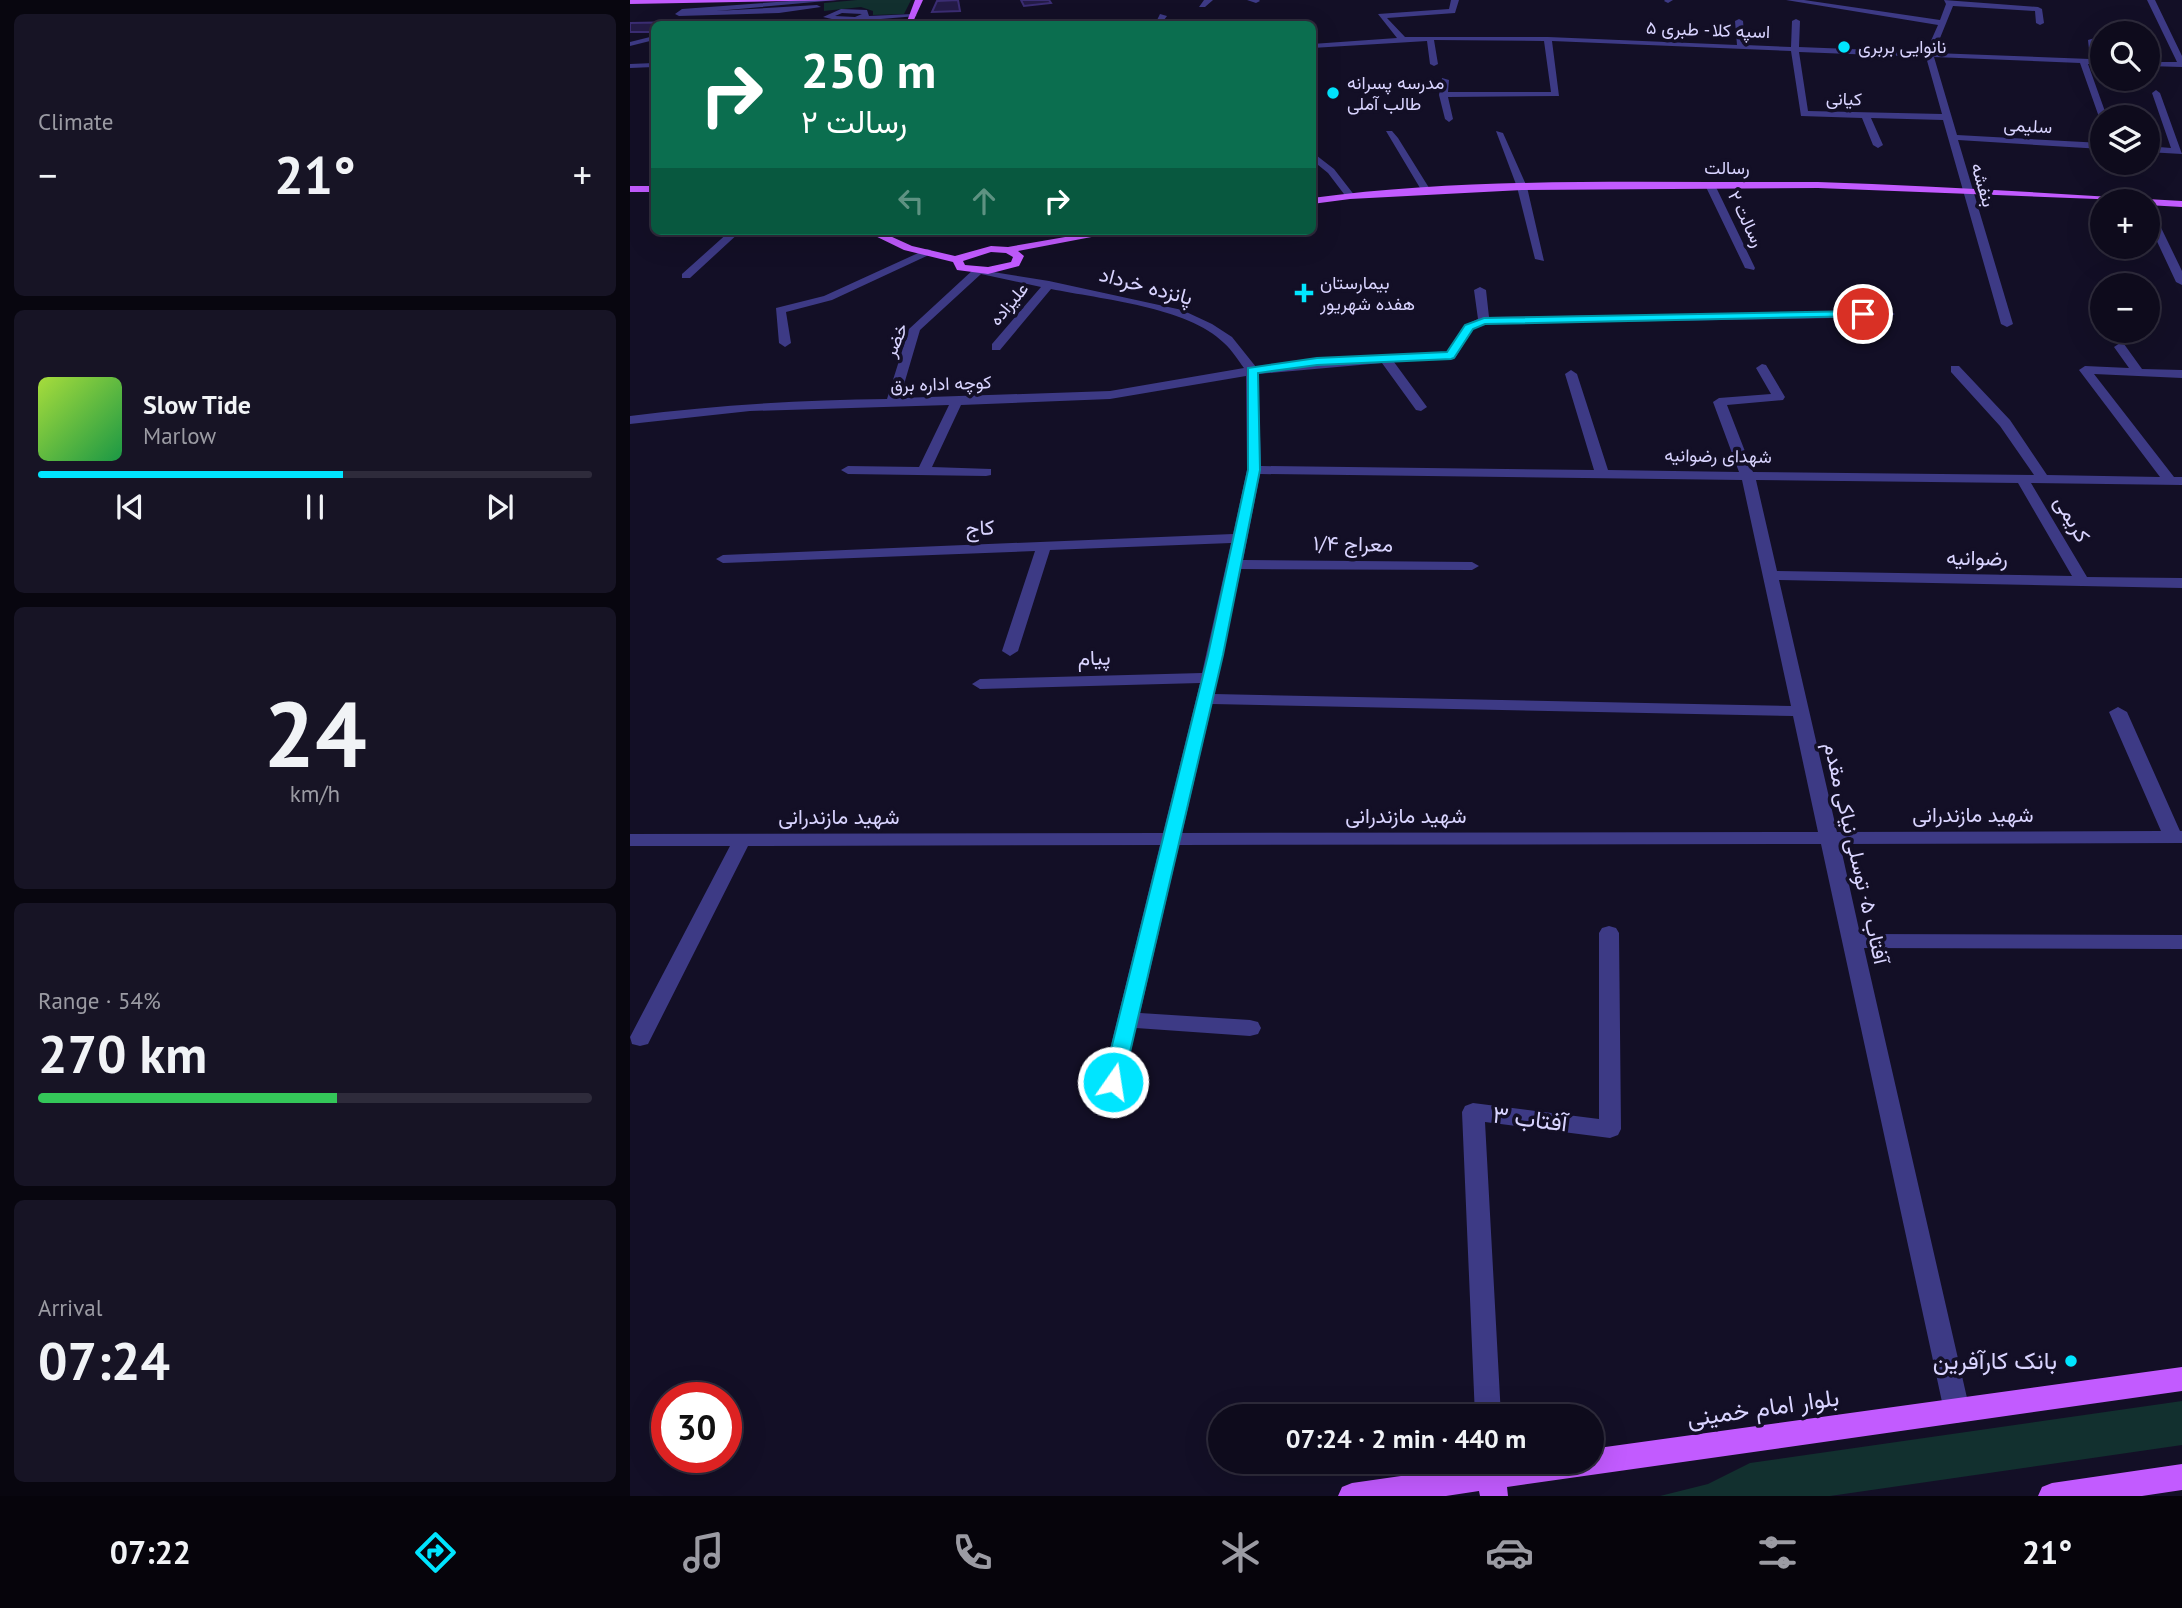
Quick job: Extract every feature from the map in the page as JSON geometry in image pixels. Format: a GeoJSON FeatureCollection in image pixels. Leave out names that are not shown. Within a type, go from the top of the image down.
{"type":"FeatureCollection","features":[{"type":"Feature","properties":{"kind":"main road"},"geometry":{"type":"LineString","coordinates":[[630,2],[834,0]]}},
{"type":"Feature","properties":{"kind":"main road"},"geometry":{"type":"LineString","coordinates":[[911,20],[919,0]]}},
{"type":"Feature","properties":{"kind":"main road","name":"رسالت"},"geometry":{"type":"LineString","coordinates":[[1316,200],[1426,191],[1522,187],[1818,185],[2090,198]]}},
{"type":"Feature","properties":{"kind":"main road"},"geometry":{"type":"LineString","coordinates":[[630,190],[651,189]]}},
{"type":"Feature","properties":{"kind":"main road"},"geometry":{"type":"LineString","coordinates":[[2160,203],[2182,204]]}},
{"type":"Feature","properties":{"kind":"main road"},"geometry":{"type":"LineString","coordinates":[[879,235],[908,248],[957,260],[976,251],[1008,250],[1095,235]]}},
{"type":"Feature","properties":{"kind":"main road"},"geometry":{"type":"LineString","coordinates":[[992,249],[1020,235]]}},
{"type":"Feature","properties":{"kind":"main road"},"geometry":{"type":"LineString","coordinates":[[957,260],[961,268],[981,272],[1015,264],[1019,256],[1008,250]]}},
{"type":"Feature","properties":{"kind":"main road","name":"بلوار امام خمینی"},"geometry":{"type":"LineString","coordinates":[[1352,1496],[2182,1379]]}},
{"type":"Feature","properties":{"kind":"main road"},"geometry":{"type":"LineString","coordinates":[[2052,1496],[2134,1490],[2182,1476]]}},
{"type":"Feature","properties":{"kind":"street"},"geometry":{"type":"LineString","coordinates":[[702,19],[815,7],[834,0]]}},
{"type":"Feature","properties":{"kind":"street"},"geometry":{"type":"LineString","coordinates":[[1251,0],[1256,1]]}},
{"type":"Feature","properties":{"kind":"street"},"geometry":{"type":"LineString","coordinates":[[1403,40],[1381,16],[1452,11],[1455,0]]}},
{"type":"Feature","properties":{"kind":"street"},"geometry":{"type":"LineString","coordinates":[[1790,0],[1942,23]]}},
{"type":"Feature","properties":{"kind":"street"},"geometry":{"type":"LineString","coordinates":[[2151,0],[2182,65],[2160,64]]}},
{"type":"Feature","properties":{"kind":"street"},"geometry":{"type":"LineString","coordinates":[[1929,55],[1949,2],[2038,9],[2040,23]]}},
{"type":"Feature","properties":{"kind":"street"},"geometry":{"type":"LineString","coordinates":[[815,7],[812,17],[702,19],[678,14],[682,11],[815,7]]}},
{"type":"Feature","properties":{"kind":"street"},"geometry":{"type":"LineString","coordinates":[[1160,21],[1163,16]]}},
{"type":"Feature","properties":{"kind":"street"},"geometry":{"type":"LineString","coordinates":[[718,21],[721,18]]}},
{"type":"Feature","properties":{"kind":"street"},"geometry":{"type":"LineString","coordinates":[[858,18],[911,20]]}},
{"type":"Feature","properties":{"kind":"street"},"geometry":{"type":"LineString","coordinates":[[1739,21],[1741,47]]}},
{"type":"Feature","properties":{"kind":"street"},"geometry":{"type":"LineString","coordinates":[[1795,49],[1796,21]]}},
{"type":"Feature","properties":{"kind":"street"},"geometry":{"type":"LineString","coordinates":[[1430,38],[1434,64]]}},
{"type":"Feature","properties":{"kind":"street","name":"اسپه کلا - طبری ۵"},"geometry":{"type":"LineString","coordinates":[[1316,46],[1430,38],[1548,39],[2090,61]]}},
{"type":"Feature","properties":{"kind":"street"},"geometry":{"type":"LineString","coordinates":[[630,44],[651,39]]}},
{"type":"Feature","properties":{"kind":"street"},"geometry":{"type":"LineString","coordinates":[[1443,95],[1556,94],[1548,39]]}},
{"type":"Feature","properties":{"kind":"street","name":"کیانی"},"geometry":{"type":"LineString","coordinates":[[1795,49],[1804,114],[1947,117]]}},
{"type":"Feature","properties":{"kind":"street","name":"بنفشه"},"geometry":{"type":"LineString","coordinates":[[1929,55],[2007,324]]}},
{"type":"Feature","properties":{"kind":"street"},"geometry":{"type":"LineString","coordinates":[[2083,61],[2099,105]]}},
{"type":"Feature","properties":{"kind":"street"},"geometry":{"type":"LineString","coordinates":[[630,66],[651,65]]}},
{"type":"Feature","properties":{"kind":"street"},"geometry":{"type":"LineString","coordinates":[[1445,80],[1443,95],[1449,119]]}},
{"type":"Feature","properties":{"kind":"street"},"geometry":{"type":"LineString","coordinates":[[2156,93],[2180,151],[2160,150]]}},
{"type":"Feature","properties":{"kind":"street"},"geometry":{"type":"LineString","coordinates":[[1865,115],[1878,145]]}},
{"type":"Feature","properties":{"kind":"street"},"geometry":{"type":"LineString","coordinates":[[1499,132],[1522,187],[1540,259]]}},
{"type":"Feature","properties":{"kind":"street"},"geometry":{"type":"LineString","coordinates":[[1389,133],[1405,153],[1410,169],[1426,191]]}},
{"type":"Feature","properties":{"kind":"street","name":"سلیمی"},"geometry":{"type":"LineString","coordinates":[[1953,137],[2090,145]]}},
{"type":"Feature","properties":{"kind":"street"},"geometry":{"type":"LineString","coordinates":[[1316,158],[1331,171],[1350,196]]}},
{"type":"Feature","properties":{"kind":"street","name":"رسالت ۲"},"geometry":{"type":"LineString","coordinates":[[1710,186],[1750,268]]}},
{"type":"Feature","properties":{"kind":"street"},"geometry":{"type":"LineString","coordinates":[[686,275],[731,235]]}},
{"type":"Feature","properties":{"kind":"street"},"geometry":{"type":"LineString","coordinates":[[2160,236],[2182,282]]}},
{"type":"Feature","properties":{"kind":"street"},"geometry":{"type":"LineString","coordinates":[[785,343],[780,310],[828,298],[926,252]]}},
{"type":"Feature","properties":{"kind":"street","name":"پانزده خرداد"},"geometry":{"type":"LineString","coordinates":[[1015,264],[1044,283]]}},
{"type":"Feature","properties":{"kind":"street","name":"پانزده خرداد"},"geometry":{"type":"LineString","coordinates":[[981,272],[1178,312],[1208,326],[1228,340],[1252,370]]}},
{"type":"Feature","properties":{"kind":"street","name":"خضر"},"geometry":{"type":"LineString","coordinates":[[892,403],[915,329],[981,272]]}},
{"type":"Feature","properties":{"kind":"street","name":"علیزاده"},"geometry":{"type":"LineString","coordinates":[[996,347],[1044,283]]}},
{"type":"Feature","properties":{"kind":"street"},"geometry":{"type":"LineString","coordinates":[[1480,290],[1484,321]]}},
{"type":"Feature","properties":{"kind":"street"},"geometry":{"type":"LineString","coordinates":[[1113,1082],[1210,678],[1254,470],[1252,370],[1317,362],[1451,355],[1469,327],[1484,321],[1889,314]]}},
{"type":"Feature","properties":{"kind":"street"},"geometry":{"type":"LineString","coordinates":[[2120,346],[2139,373]]}},
{"type":"Feature","properties":{"kind":"street"},"geometry":{"type":"LineString","coordinates":[[1385,359],[1421,407]]}},
{"type":"Feature","properties":{"kind":"street","name":"آفتاب ۵- توسلی نیاکی مقدم"},"geometry":{"type":"LineString","coordinates":[[1762,368],[1779,397],[1719,402],[1748,476],[1957,1411]]}},
{"type":"Feature","properties":{"kind":"street"},"geometry":{"type":"LineString","coordinates":[[1955,369],[2005,423],[2043,479]]}},
{"type":"Feature","properties":{"kind":"street","name":"کوچه اداره برق"},"geometry":{"type":"LineString","coordinates":[[630,420],[738,406],[1109,395],[1252,370]]}},
{"type":"Feature","properties":{"kind":"street"},"geometry":{"type":"LineString","coordinates":[[2176,481],[2085,370],[2182,374]]}},
{"type":"Feature","properties":{"kind":"street"},"geometry":{"type":"LineString","coordinates":[[1571,374],[1602,474]]}},
{"type":"Feature","properties":{"kind":"street"},"geometry":{"type":"LineString","coordinates":[[923,472],[957,401]]}},
{"type":"Feature","properties":{"kind":"street"},"geometry":{"type":"LineString","coordinates":[[848,470],[986,472]]}},
{"type":"Feature","properties":{"kind":"street","name":"شهدای رضوانیه"},"geometry":{"type":"LineString","coordinates":[[1254,470],[2176,481]]}},
{"type":"Feature","properties":{"kind":"street","name":"کریمی"},"geometry":{"type":"LineString","coordinates":[[2022,479],[2082,581]]}},
{"type":"Feature","properties":{"kind":"street","name":"کاج"},"geometry":{"type":"LineString","coordinates":[[723,559],[1240,538]]}},
{"type":"Feature","properties":{"kind":"street"},"geometry":{"type":"LineString","coordinates":[[1010,651],[1044,546]]}},
{"type":"Feature","properties":{"kind":"street","name":"معراج ۱/۴"},"geometry":{"type":"LineString","coordinates":[[1235,564],[1472,566]]}},
{"type":"Feature","properties":{"kind":"street","name":"رضوانیه"},"geometry":{"type":"LineString","coordinates":[[1770,575],[2182,583]]}},
{"type":"Feature","properties":{"kind":"street","name":"پیام"},"geometry":{"type":"LineString","coordinates":[[980,684],[1210,678]]}},
{"type":"Feature","properties":{"kind":"street"},"geometry":{"type":"LineString","coordinates":[[1205,699],[1801,711]]}},
{"type":"Feature","properties":{"kind":"street"},"geometry":{"type":"LineString","coordinates":[[2118,712],[2177,837]]}},
{"type":"Feature","properties":{"kind":"street","name":"شهید مازندرانی"},"geometry":{"type":"LineString","coordinates":[[630,841],[2177,837]]}},
{"type":"Feature","properties":{"kind":"street"},"geometry":{"type":"LineString","coordinates":[[640,1038],[742,840]]}},
{"type":"Feature","properties":{"kind":"street","name":"آفتاب ۳"},"geometry":{"type":"LineString","coordinates":[[1488,1404],[1473,1112],[1610,1129],[1609,933]]}},
{"type":"Feature","properties":{"kind":"street"},"geometry":{"type":"LineString","coordinates":[[1852,941],[2182,942]]}},
{"type":"Feature","properties":{"kind":"street"},"geometry":{"type":"LineString","coordinates":[[1127,1020],[1250,1028]]}},
{"type":"Feature","properties":{"kind":"green space"},"geometry":{"type":"Polygon","coordinates":[[[911,0],[904,14],[873,15],[873,11],[861,7],[824,11],[824,3],[911,0]]]}},
{"type":"Feature","properties":{"kind":"green space"},"geometry":{"type":"Polygon","coordinates":[[[2182,1401],[2182,1445],[1830,1496],[1660,1496],[1708,1484],[1750,1463],[2182,1401]]]}},
{"type":"Feature","properties":{"kind":"building"},"geometry":{"type":"Polygon","coordinates":[[[958,0],[960,11],[932,12],[937,1],[958,0]]]}},
{"type":"Feature","properties":{"kind":"building"},"geometry":{"type":"Polygon","coordinates":[[[1021,0],[1049,0],[1051,3],[1024,6],[1021,0]]]}},
{"type":"Feature","properties":{"kind":"building"},"geometry":{"type":"Polygon","coordinates":[[[630,23],[651,23],[651,32],[630,32],[630,23]]]}},
{"type":"Feature","properties":{"kind":"place","name":"نانوایی بربری"},"geometry":{"type":"Point","coordinates":[1844,47]}},
{"type":"Feature","properties":{"kind":"place","name":"مدرسه پسرانه طالب آملی"},"geometry":{"type":"Point","coordinates":[1333,93]}},
{"type":"Feature","properties":{"kind":"place","name":"بیمارستان هفده شهریور"},"geometry":{"type":"Point","coordinates":[1304,293]}},
{"type":"Feature","properties":{"kind":"place","name":"بانک کارآفرین"},"geometry":{"type":"Point","coordinates":[2071,1361]}},
{"type":"Feature","properties":{"kind":"route"},"geometry":{"type":"LineString","coordinates":[[1113,1082],[1215,655],[1254,470],[1252,370],[1317,362],[1451,355],[1469,327],[1484,321],[1863,314]]}}]}
